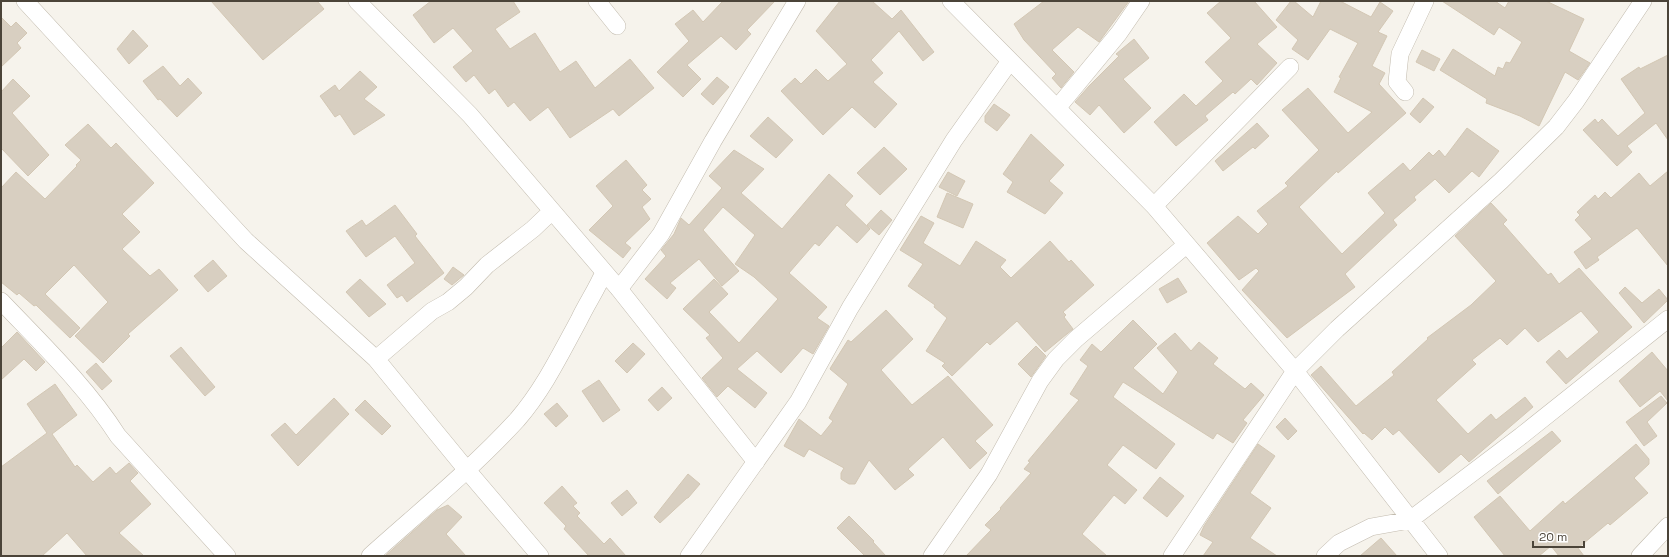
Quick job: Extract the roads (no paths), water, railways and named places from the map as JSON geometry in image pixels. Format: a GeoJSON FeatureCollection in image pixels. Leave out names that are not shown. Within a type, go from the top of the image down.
{"type":"FeatureCollection","features":[{"type":"Feature","properties":{"kind":"street"},"geometry":{"type":"LineString","coordinates":[[26,1],[246,241],[376,359],[466,469],[540,556]]}},
{"type":"Feature","properties":{"kind":"street"},"geometry":{"type":"LineString","coordinates":[[357,1],[470,115],[619,289],[756,462]]}},
{"type":"Feature","properties":{"kind":"street"},"geometry":{"type":"LineString","coordinates":[[597,1],[617,26]]}},
{"type":"Feature","properties":{"kind":"street"},"geometry":{"type":"LineString","coordinates":[[619,289],[661,234],[713,141],[798,1]]}},
{"type":"Feature","properties":{"kind":"street"},"geometry":{"type":"LineString","coordinates":[[951,1],[1154,206],[1295,371],[1439,556]]}},
{"type":"Feature","properties":{"kind":"street"},"geometry":{"type":"LineString","coordinates":[[1058,108],[1119,33],[1141,1]]}},
{"type":"Feature","properties":{"kind":"street"},"geometry":{"type":"LineString","coordinates":[[1405,92],[1397,82],[1400,54],[1425,1]]}},
{"type":"Feature","properties":{"kind":"street"},"geometry":{"type":"LineString","coordinates":[[1172,556],[1295,371],[1337,329],[1500,181],[1556,127],[1576,101],[1643,1]]}},
{"type":"Feature","properties":{"kind":"street"},"geometry":{"type":"LineString","coordinates":[[689,556],[798,402],[850,308],[954,140],[1010,61]]}},
{"type":"Feature","properties":{"kind":"street"},"geometry":{"type":"LineString","coordinates":[[1154,206],[1290,67]]}},
{"type":"Feature","properties":{"kind":"street"},"geometry":{"type":"LineString","coordinates":[[376,359],[432,311],[448,302],[460,292],[487,265],[534,230],[552,210]]}},
{"type":"Feature","properties":{"kind":"street"},"geometry":{"type":"LineString","coordinates":[[932,556],[989,474],[1040,381],[1056,359],[1076,339],[1186,245]]}},
{"type":"Feature","properties":{"kind":"street"},"geometry":{"type":"LineString","coordinates":[[370,556],[466,469],[517,419],[548,378],[584,310],[597,290],[604,272]]}},
{"type":"Feature","properties":{"kind":"street"},"geometry":{"type":"LineString","coordinates":[[1,301],[74,378],[106,417],[118,436],[227,556]]}},
{"type":"Feature","properties":{"kind":"street"},"geometry":{"type":"LineString","coordinates":[[1325,556],[1339,543],[1371,527],[1410,520],[1521,436],[1668,319]]}},
{"type":"Feature","properties":{"kind":"street"},"geometry":{"type":"LineString","coordinates":[[1640,556],[1668,526]]}}]}
